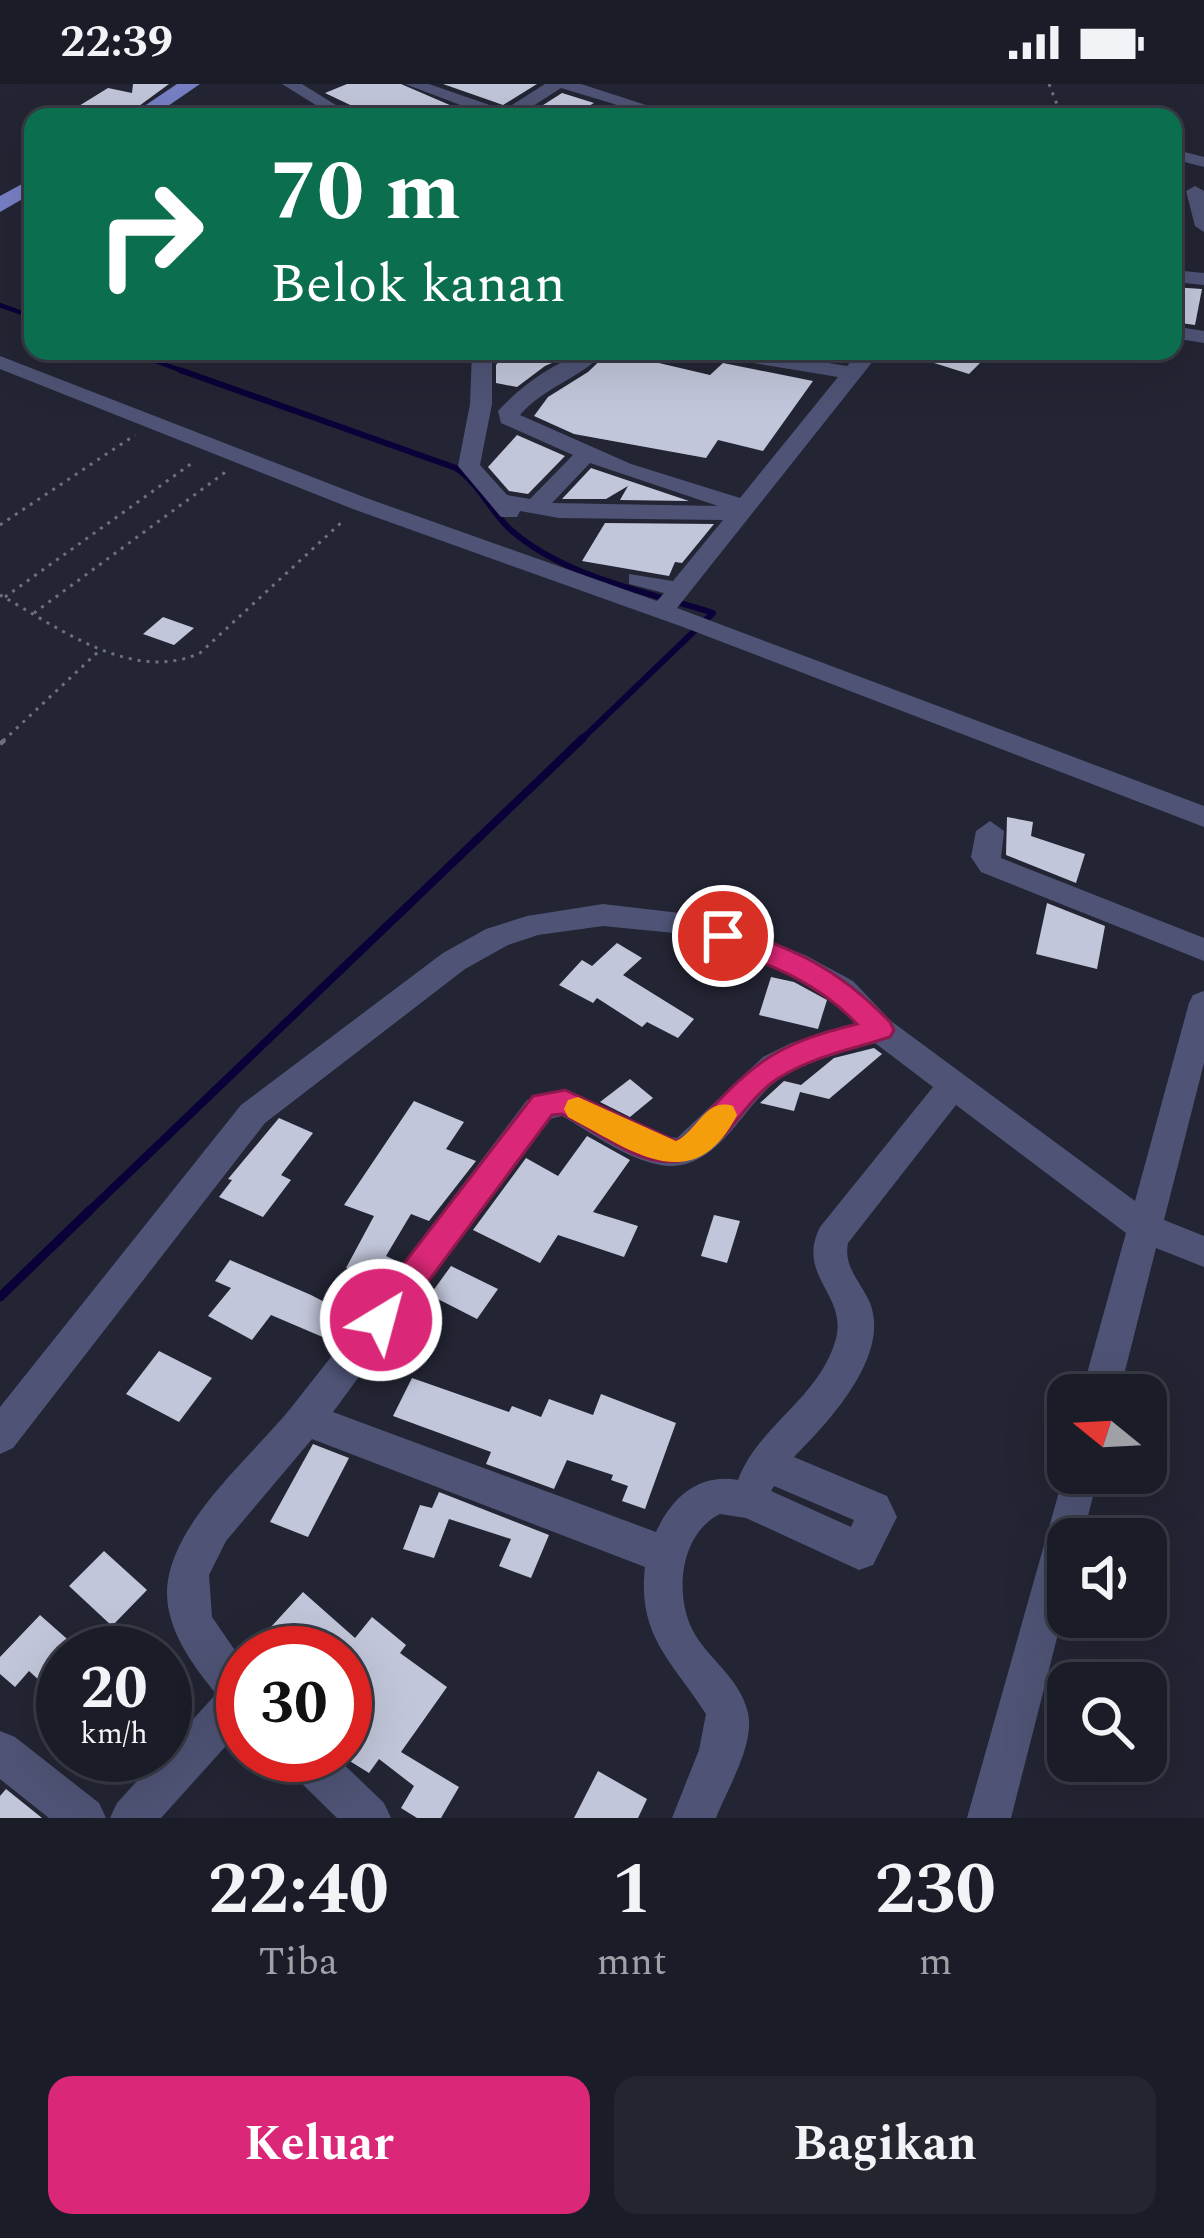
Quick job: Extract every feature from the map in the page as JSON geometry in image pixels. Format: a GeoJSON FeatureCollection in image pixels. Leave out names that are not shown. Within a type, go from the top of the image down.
{"type":"FeatureCollection","features":[{"type":"Feature","properties":{"kind":"main road"},"geometry":{"type":"LineString","coordinates":[[152,108],[190,84]]}},
{"type":"Feature","properties":{"kind":"street"},"geometry":{"type":"LineString","coordinates":[[290,84],[331,108]]}},
{"type":"Feature","properties":{"kind":"street"},"geometry":{"type":"LineString","coordinates":[[413,84],[481,108]]}},
{"type":"Feature","properties":{"kind":"street"},"geometry":{"type":"LineString","coordinates":[[521,108],[560,84],[603,103],[629,108]]}},
{"type":"Feature","properties":{"kind":"street"},"geometry":{"type":"LineString","coordinates":[[482,360],[482,404],[469,466],[519,505],[746,510]]}},
{"type":"Feature","properties":{"kind":"street"},"geometry":{"type":"LineString","coordinates":[[584,360],[554,374],[508,414],[586,454],[746,510]]}},
{"type":"Feature","properties":{"kind":"street"},"geometry":{"type":"LineString","coordinates":[[772,360],[853,373]]}},
{"type":"Feature","properties":{"kind":"street"},"geometry":{"type":"LineString","coordinates":[[673,599],[864,360]]}},
{"type":"Feature","properties":{"kind":"street"},"geometry":{"type":"LineString","coordinates":[[0,362],[361,504],[673,599]]}},
{"type":"Feature","properties":{"kind":"street"},"geometry":{"type":"LineString","coordinates":[[519,505],[586,454]]}},
{"type":"Feature","properties":{"kind":"street"},"geometry":{"type":"LineString","coordinates":[[638,579],[673,599],[699,625],[1204,817]]}},
{"type":"Feature","properties":{"kind":"street"},"geometry":{"type":"LineString","coordinates":[[990,831],[985,857],[991,865],[1204,950]]}},
{"type":"Feature","properties":{"kind":"street"},"geometry":{"type":"LineString","coordinates":[[0,1436],[253,1114],[454,961],[497,937],[537,924],[603,915],[687,923],[794,963],[842,989],[880,1030],[1144,1227],[1204,1252]]}},
{"type":"Feature","properties":{"kind":"street"},"geometry":{"type":"LineString","coordinates":[[1106,1374],[1204,1003]]}},
{"type":"Feature","properties":{"kind":"street"},"geometry":{"type":"LineString","coordinates":[[216,1661],[186,1609],[189,1574],[202,1542],[305,1419],[544,1104],[565,1102],[659,1150],[677,1153],[696,1145],[762,1074],[812,1046],[880,1030]]}},
{"type":"Feature","properties":{"kind":"street"},"geometry":{"type":"LineString","coordinates":[[694,1818],[726,1730],[727,1711],[681,1649],[670,1626],[664,1604],[666,1555],[686,1516],[700,1503],[756,1481],[821,1404],[843,1367],[857,1329],[849,1297],[828,1267],[832,1237],[953,1085]]}},
{"type":"Feature","properties":{"kind":"street"},"geometry":{"type":"LineString","coordinates":[[305,1419],[666,1555]]}},
{"type":"Feature","properties":{"kind":"street"},"geometry":{"type":"LineString","coordinates":[[989,1818],[1074,1494]]}},
{"type":"Feature","properties":{"kind":"street"},"geometry":{"type":"LineString","coordinates":[[132,1818],[216,1725]]}},
{"type":"Feature","properties":{"kind":"street"},"geometry":{"type":"LineString","coordinates":[[0,1752],[84,1818]]}},
{"type":"Feature","properties":{"kind":"street"},"geometry":{"type":"LineString","coordinates":[[331,1782],[369,1818]]}},
{"type":"Feature","properties":{"kind":"path"},"geometry":{"type":"LineString","coordinates":[[0,525],[155,422]]}},
{"type":"Feature","properties":{"kind":"path"},"geometry":{"type":"LineString","coordinates":[[214,447],[3,596],[100,650],[166,664],[192,660],[361,504]]}},
{"type":"Feature","properties":{"kind":"path"},"geometry":{"type":"LineString","coordinates":[[34,614],[244,458]]}},
{"type":"Feature","properties":{"kind":"path"},"geometry":{"type":"LineString","coordinates":[[0,744],[100,650]]}},
{"type":"Feature","properties":{"kind":"building"},"geometry":{"type":"Polygon","coordinates":[[[133,84],[169,84],[136,108],[76,108],[108,88],[132,93],[133,84]]]}},
{"type":"Feature","properties":{"kind":"building"},"geometry":{"type":"Polygon","coordinates":[[[347,84],[401,84],[457,108],[357,108],[325,93],[347,84]]]}},
{"type":"Feature","properties":{"kind":"building"},"geometry":{"type":"Polygon","coordinates":[[[443,84],[537,84],[503,105],[443,84]]]}},
{"type":"Feature","properties":{"kind":"building"},"geometry":{"type":"Polygon","coordinates":[[[562,93],[594,103],[585,108],[538,108],[562,93]]]}},
{"type":"Feature","properties":{"kind":"building"},"geometry":{"type":"Polygon","coordinates":[[[1182,288],[1202,289],[1195,325],[1182,323],[1182,288]]]}},
{"type":"Feature","properties":{"kind":"building"},"geometry":{"type":"Polygon","coordinates":[[[500,360],[559,360],[517,387],[496,383],[500,360]]]}},
{"type":"Feature","properties":{"kind":"building"},"geometry":{"type":"Polygon","coordinates":[[[601,360],[646,360],[710,375],[723,363],[813,381],[763,451],[718,440],[706,458],[574,434],[534,416],[548,397],[601,360]]]}},
{"type":"Feature","properties":{"kind":"building"},"geometry":{"type":"Polygon","coordinates":[[[925,360],[983,360],[969,374],[925,360]]]}},
{"type":"Feature","properties":{"kind":"building"},"geometry":{"type":"Polygon","coordinates":[[[517,435],[565,456],[528,494],[509,491],[488,467],[517,435]]]}},
{"type":"Feature","properties":{"kind":"building"},"geometry":{"type":"Polygon","coordinates":[[[591,468],[689,501],[620,500],[628,486],[606,499],[562,499],[591,468]]]}},
{"type":"Feature","properties":{"kind":"building"},"geometry":{"type":"Polygon","coordinates":[[[605,523],[714,524],[682,563],[675,562],[669,576],[582,561],[605,523]]]}},
{"type":"Feature","properties":{"kind":"building"},"geometry":{"type":"Polygon","coordinates":[[[163,617],[194,628],[174,645],[143,634],[163,617]]]}},
{"type":"Feature","properties":{"kind":"building"},"geometry":{"type":"Polygon","coordinates":[[[1007,817],[1033,822],[1031,836],[1085,854],[1076,883],[1006,855],[1007,817]]]}},
{"type":"Feature","properties":{"kind":"building"},"geometry":{"type":"Polygon","coordinates":[[[1047,903],[1105,926],[1097,969],[1036,954],[1047,903]]]}},
{"type":"Feature","properties":{"kind":"building"},"geometry":{"type":"Polygon","coordinates":[[[617,943],[642,958],[623,975],[694,1019],[678,1038],[647,1022],[642,1027],[597,998],[593,1003],[559,985],[582,960],[592,966],[617,943]]]}},
{"type":"Feature","properties":{"kind":"building"},"geometry":{"type":"Polygon","coordinates":[[[771,977],[794,982],[827,1000],[818,1029],[759,1015],[771,977]]]}},
{"type":"Feature","properties":{"kind":"building"},"geometry":{"type":"Polygon","coordinates":[[[874,1048],[882,1054],[829,1099],[800,1092],[794,1111],[760,1103],[784,1081],[801,1085],[834,1058],[874,1048]]]}},
{"type":"Feature","properties":{"kind":"building"},"geometry":{"type":"Polygon","coordinates":[[[630,1079],[653,1098],[630,1117],[600,1102],[630,1079]]]}},
{"type":"Feature","properties":{"kind":"building"},"geometry":{"type":"Polygon","coordinates":[[[414,1101],[464,1122],[446,1149],[476,1161],[429,1221],[411,1214],[386,1256],[399,1262],[383,1282],[346,1268],[374,1216],[344,1205],[414,1101]]]}},
{"type":"Feature","properties":{"kind":"building"},"geometry":{"type":"Polygon","coordinates":[[[279,1118],[313,1133],[281,1175],[291,1180],[263,1217],[219,1197],[232,1180],[228,1179],[279,1118]]]}},
{"type":"Feature","properties":{"kind":"building"},"geometry":{"type":"Polygon","coordinates":[[[587,1136],[630,1160],[593,1212],[638,1226],[624,1257],[558,1235],[540,1263],[473,1230],[526,1158],[558,1176],[587,1136]]]}},
{"type":"Feature","properties":{"kind":"building"},"geometry":{"type":"Polygon","coordinates":[[[714,1215],[740,1221],[727,1263],[701,1256],[714,1215]]]}},
{"type":"Feature","properties":{"kind":"building"},"geometry":{"type":"Polygon","coordinates":[[[230,1260],[348,1314],[332,1341],[271,1315],[252,1340],[208,1316],[231,1288],[215,1281],[230,1260]]]}},
{"type":"Feature","properties":{"kind":"building"},"geometry":{"type":"Polygon","coordinates":[[[451,1266],[498,1289],[477,1319],[430,1295],[451,1266]]]}},
{"type":"Feature","properties":{"kind":"building"},"geometry":{"type":"Polygon","coordinates":[[[159,1351],[212,1378],[179,1422],[126,1394],[159,1351]]]}},
{"type":"Feature","properties":{"kind":"building"},"geometry":{"type":"Polygon","coordinates":[[[412,1378],[509,1412],[512,1406],[541,1417],[549,1399],[593,1415],[601,1394],[676,1423],[645,1509],[622,1501],[628,1486],[611,1480],[613,1475],[567,1460],[554,1489],[486,1464],[491,1452],[393,1416],[412,1378]]]}},
{"type":"Feature","properties":{"kind":"building"},"geometry":{"type":"Polygon","coordinates":[[[313,1444],[349,1458],[308,1537],[270,1522],[313,1444]]]}},
{"type":"Feature","properties":{"kind":"building"},"geometry":{"type":"Polygon","coordinates":[[[439,1492],[549,1535],[531,1578],[499,1566],[511,1539],[449,1519],[434,1558],[403,1549],[420,1505],[432,1508],[439,1492]]]}},
{"type":"Feature","properties":{"kind":"building"},"geometry":{"type":"Polygon","coordinates":[[[104,1551],[147,1590],[112,1626],[69,1586],[104,1551]]]}},
{"type":"Feature","properties":{"kind":"building"},"geometry":{"type":"Polygon","coordinates":[[[303,1592],[341,1626],[272,1626],[303,1592]]]}},
{"type":"Feature","properties":{"kind":"building"},"geometry":{"type":"Polygon","coordinates":[[[40,1615],[52,1626],[36,1626],[36,1677],[29,1671],[15,1687],[0,1674],[0,1657],[40,1615]]]}},
{"type":"Feature","properties":{"kind":"building"},"geometry":{"type":"Polygon","coordinates":[[[372,1617],[406,1645],[400,1653],[447,1687],[401,1752],[459,1787],[441,1818],[417,1818],[401,1808],[414,1786],[379,1759],[372,1769],[372,1626],[365,1626],[372,1617]]]}},
{"type":"Feature","properties":{"kind":"building"},"geometry":{"type":"Polygon","coordinates":[[[598,1771],[647,1799],[638,1818],[574,1818],[598,1771]]]}},
{"type":"Feature","properties":{"kind":"building"},"geometry":{"type":"Polygon","coordinates":[[[6,1789],[42,1818],[0,1818],[0,1796],[6,1789]]]}},
{"type":"Feature","properties":{"kind":"waterway"},"geometry":{"type":"LineString","coordinates":[[0,305],[24,314]]}},
{"type":"Feature","properties":{"kind":"waterway"},"geometry":{"type":"LineString","coordinates":[[153,360],[188,373]]}},
{"type":"Feature","properties":{"kind":"waterway"},"geometry":{"type":"LineString","coordinates":[[180,370],[456,468],[512,531],[557,561],[713,613],[580,741]]}},
{"type":"Feature","properties":{"kind":"waterway"},"geometry":{"type":"LineString","coordinates":[[87,1213],[583,738]]}},
{"type":"Feature","properties":{"kind":"waterway"},"geometry":{"type":"LineString","coordinates":[[0,1297],[90,1210]]}},
{"type":"Feature","properties":{"kind":"slow traffic"},"geometry":{"type":"LineString","coordinates":[[578,1109],[659,1150],[677,1153],[696,1145],[722,1115]]}},
{"type":"Feature","properties":{"kind":"route"},"geometry":{"type":"LineString","coordinates":[[381,1320],[544,1104],[565,1102],[659,1150],[677,1153],[696,1145],[762,1074],[812,1046],[880,1030],[842,989],[794,963],[723,936]]}}]}
